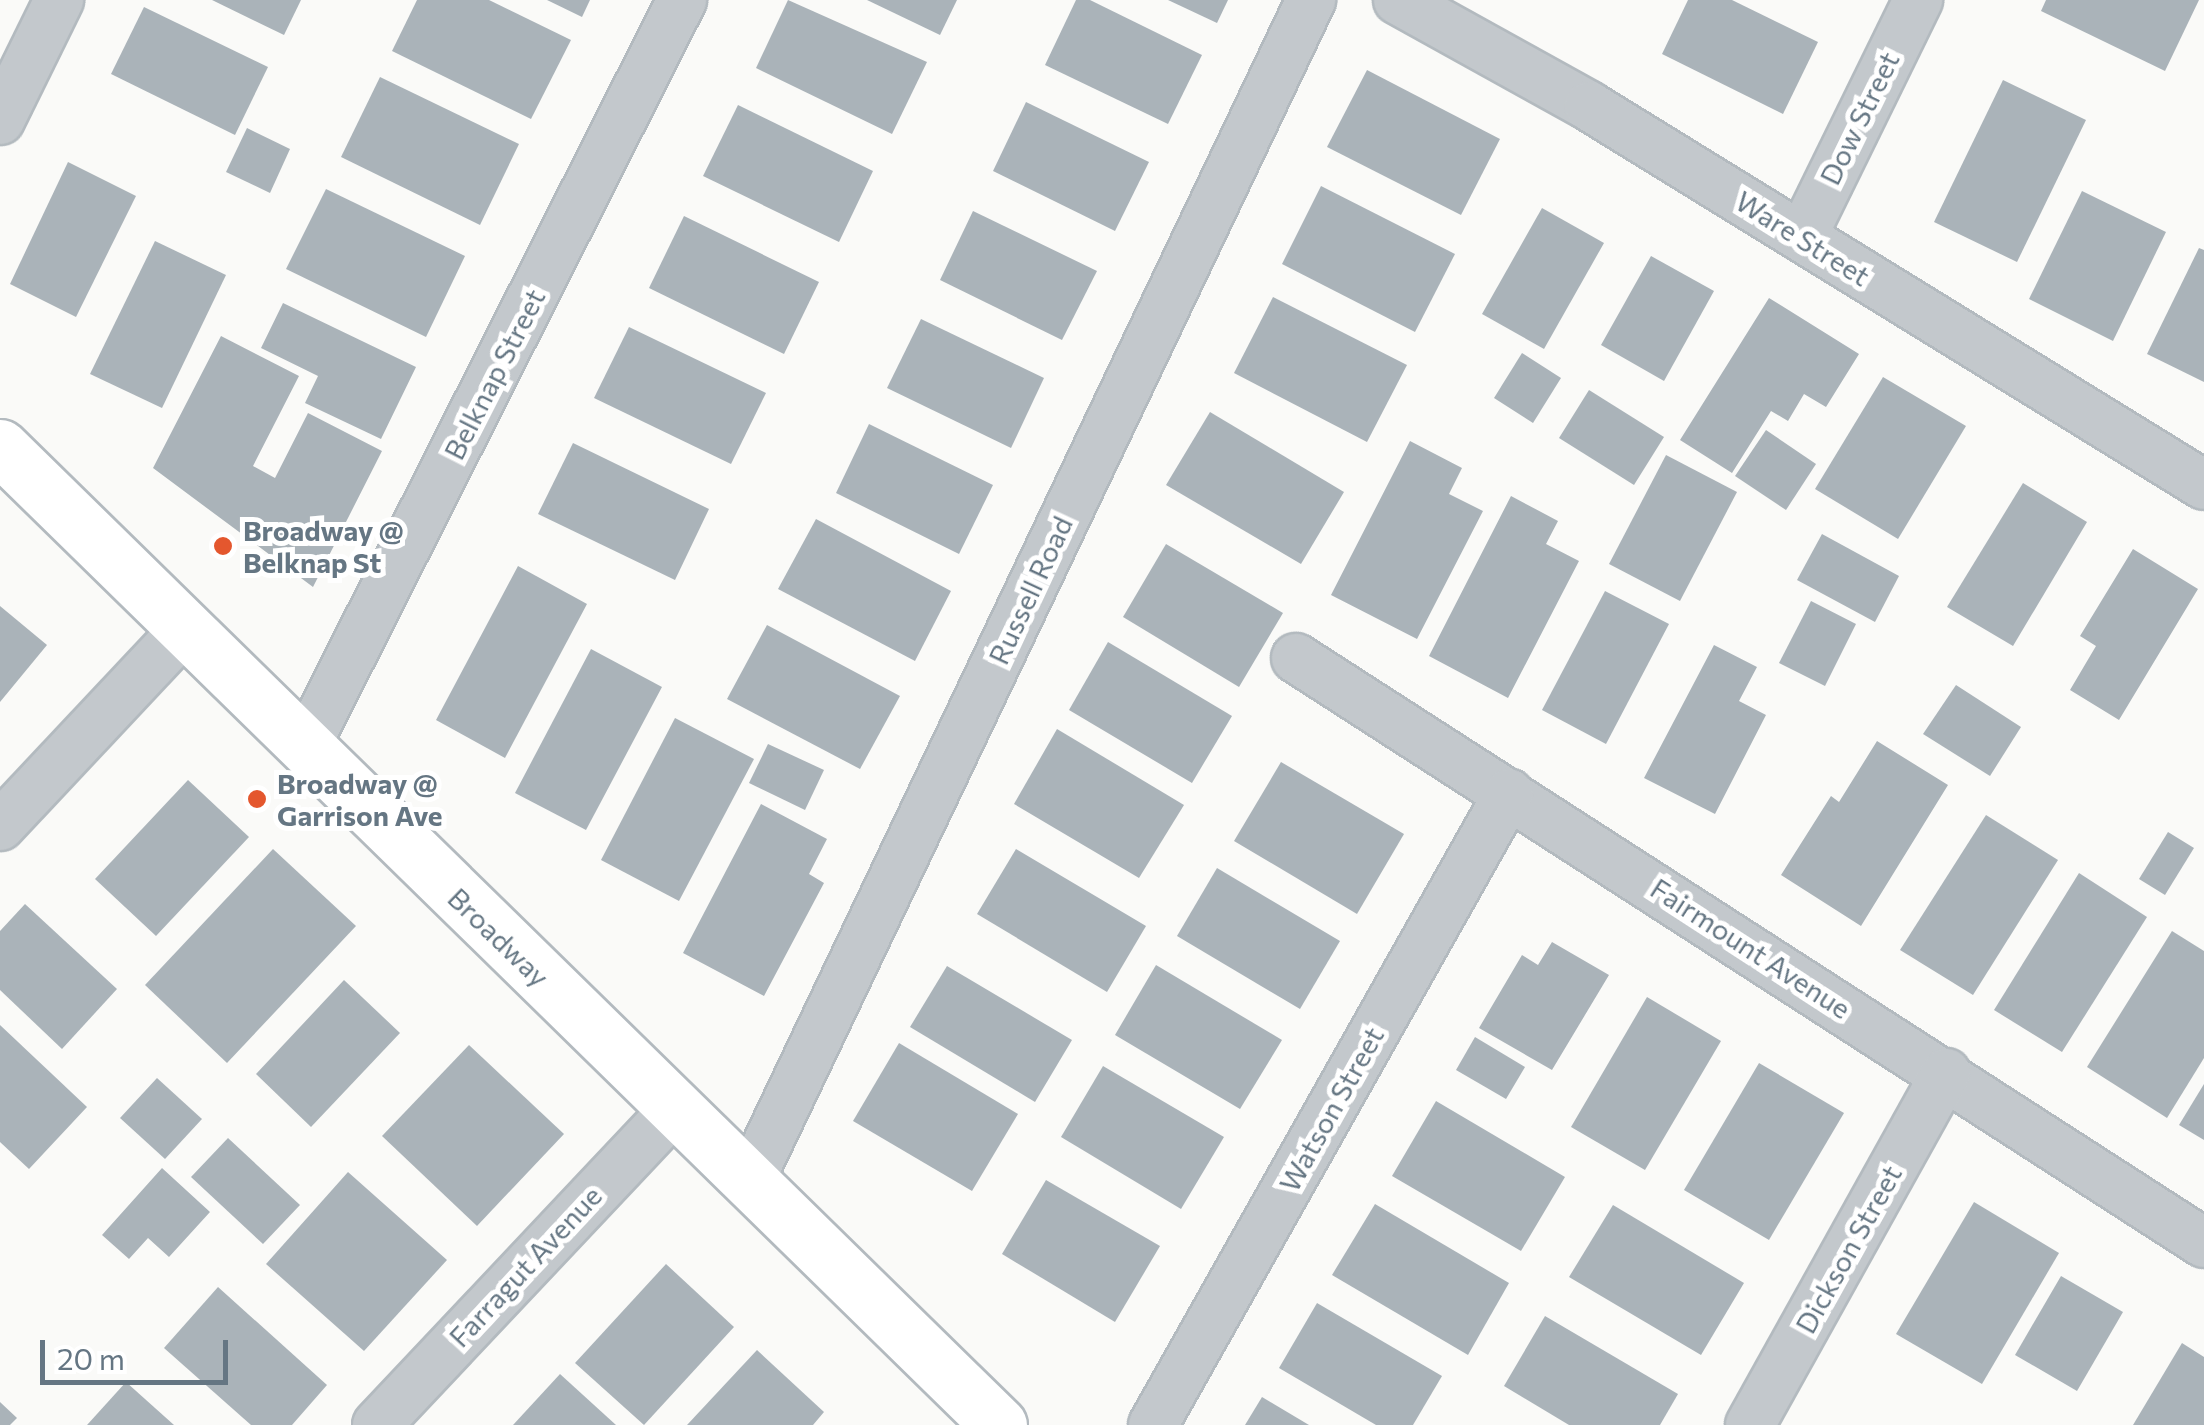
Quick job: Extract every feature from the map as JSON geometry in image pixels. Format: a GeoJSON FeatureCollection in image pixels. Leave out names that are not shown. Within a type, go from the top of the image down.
{"type":"FeatureCollection","features":[{"type":"Feature","properties":{"kind":"main road","name":"Broadway"},"geometry":{"type":"LineString","coordinates":[[0,447],[1000,1425]]}},
{"type":"Feature","properties":{"kind":"street"},"geometry":{"type":"LineString","coordinates":[[0,120],[59,0]]}},
{"type":"Feature","properties":{"kind":"street","name":"Belknap Street"},"geometry":{"type":"LineString","coordinates":[[305,746],[682,0]]}},
{"type":"Feature","properties":{"kind":"street","name":"Russell Road"},"geometry":{"type":"LineString","coordinates":[[750,1180],[1311,0]]}},
{"type":"Feature","properties":{"kind":"street","name":"Ware Street"},"geometry":{"type":"LineString","coordinates":[[1398,0],[1589,106],[2204,485]]}},
{"type":"Feature","properties":{"kind":"street","name":"Dow Street"},"geometry":{"type":"LineString","coordinates":[[1802,237],[1918,0]]}},
{"type":"Feature","properties":{"kind":"street"},"geometry":{"type":"LineString","coordinates":[[0,826],[184,630]]}},
{"type":"Feature","properties":{"kind":"street","name":"Fairmount Avenue"},"geometry":{"type":"LineString","coordinates":[[1296,658],[1946,1073],[2204,1243]]}},
{"type":"Feature","properties":{"kind":"street","name":"Watson Street"},"geometry":{"type":"LineString","coordinates":[[1153,1425],[1508,793]]}},
{"type":"Feature","properties":{"kind":"street","name":"Dickson Street"},"geometry":{"type":"LineString","coordinates":[[1750,1425],[1946,1073]]}},
{"type":"Feature","properties":{"kind":"street","name":"Farragut Avenue"},"geometry":{"type":"LineString","coordinates":[[377,1425],[675,1110]]}},
{"type":"Feature","properties":{"kind":"building"},"geometry":{"type":"Polygon","coordinates":[[[212,0],[301,0],[284,35],[212,0]]]}},
{"type":"Feature","properties":{"kind":"building"},"geometry":{"type":"Polygon","coordinates":[[[417,0],[489,0],[571,40],[531,119],[392,51],[417,0]]]}},
{"type":"Feature","properties":{"kind":"building"},"geometry":{"type":"Polygon","coordinates":[[[547,0],[590,0],[582,17],[547,0]]]}},
{"type":"Feature","properties":{"kind":"building"},"geometry":{"type":"Polygon","coordinates":[[[788,0],[927,62],[892,134],[756,68],[788,0]]]}},
{"type":"Feature","properties":{"kind":"building"},"geometry":{"type":"Polygon","coordinates":[[[867,0],[957,0],[940,35],[867,0]]]}},
{"type":"Feature","properties":{"kind":"building"},"geometry":{"type":"Polygon","coordinates":[[[1076,0],[1090,0],[1202,55],[1168,124],[1045,65],[1076,0]]]}},
{"type":"Feature","properties":{"kind":"building"},"geometry":{"type":"Polygon","coordinates":[[[1168,0],[1228,0],[1217,23],[1168,0]]]}},
{"type":"Feature","properties":{"kind":"building"},"geometry":{"type":"Polygon","coordinates":[[[1688,0],[1732,0],[1818,42],[1783,114],[1662,54],[1688,0]]]}},
{"type":"Feature","properties":{"kind":"building"},"geometry":{"type":"Polygon","coordinates":[[[2046,0],[2199,0],[2165,71],[2041,11],[2046,0]]]}},
{"type":"Feature","properties":{"kind":"building"},"geometry":{"type":"Polygon","coordinates":[[[144,7],[268,67],[235,135],[111,74],[144,7]]]}},
{"type":"Feature","properties":{"kind":"building"},"geometry":{"type":"Polygon","coordinates":[[[1367,70],[1500,139],[1461,215],[1327,147],[1367,70]]]}},
{"type":"Feature","properties":{"kind":"building"},"geometry":{"type":"Polygon","coordinates":[[[380,77],[519,144],[480,225],[341,157],[380,77]]]}},
{"type":"Feature","properties":{"kind":"building"},"geometry":{"type":"Polygon","coordinates":[[[2003,80],[2086,120],[2017,262],[1934,222],[2003,80]]]}},
{"type":"Feature","properties":{"kind":"building"},"geometry":{"type":"Polygon","coordinates":[[[1026,102],[1149,162],[1115,231],[993,171],[1026,102]]]}},
{"type":"Feature","properties":{"kind":"building"},"geometry":{"type":"Polygon","coordinates":[[[738,105],[873,171],[839,242],[703,176],[738,105]]]}},
{"type":"Feature","properties":{"kind":"building"},"geometry":{"type":"Polygon","coordinates":[[[247,128],[290,149],[270,193],[226,172],[247,128]]]}},
{"type":"Feature","properties":{"kind":"building"},"geometry":{"type":"Polygon","coordinates":[[[68,162],[136,196],[76,317],[10,284],[68,162]]]}},
{"type":"Feature","properties":{"kind":"building"},"geometry":{"type":"Polygon","coordinates":[[[1321,186],[1455,254],[1415,332],[1282,264],[1321,186]]]}},
{"type":"Feature","properties":{"kind":"building"},"geometry":{"type":"Polygon","coordinates":[[[326,189],[465,256],[426,337],[286,269],[326,189]]]}},
{"type":"Feature","properties":{"kind":"building"},"geometry":{"type":"Polygon","coordinates":[[[2082,191],[2166,232],[2113,341],[2029,299],[2082,191]]]}},
{"type":"Feature","properties":{"kind":"building"},"geometry":{"type":"Polygon","coordinates":[[[1542,208],[1604,243],[1544,349],[1482,314],[1542,208]]]}},
{"type":"Feature","properties":{"kind":"building"},"geometry":{"type":"Polygon","coordinates":[[[973,211],[1097,271],[1062,340],[940,280],[973,211]]]}},
{"type":"Feature","properties":{"kind":"building"},"geometry":{"type":"Polygon","coordinates":[[[684,216],[819,282],[784,354],[649,288],[684,216]]]}},
{"type":"Feature","properties":{"kind":"building"},"geometry":{"type":"Polygon","coordinates":[[[155,241],[226,275],[162,408],[90,374],[155,241]]]}},
{"type":"Feature","properties":{"kind":"building"},"geometry":{"type":"Polygon","coordinates":[[[2199,248],[2204,250],[2204,382],[2147,354],[2199,248]]]}},
{"type":"Feature","properties":{"kind":"building"},"geometry":{"type":"Polygon","coordinates":[[[1651,256],[1714,291],[1664,381],[1601,345],[1651,256]]]}},
{"type":"Feature","properties":{"kind":"building"},"geometry":{"type":"Polygon","coordinates":[[[1273,297],[1407,365],[1367,442],[1234,373],[1273,297]]]}},
{"type":"Feature","properties":{"kind":"building"},"geometry":{"type":"Polygon","coordinates":[[[1769,298],[1859,354],[1826,407],[1804,394],[1788,421],[1771,411],[1732,473],[1680,440],[1769,298]]]}},
{"type":"Feature","properties":{"kind":"building"},"geometry":{"type":"Polygon","coordinates":[[[283,303],[416,367],[381,439],[305,403],[318,376],[261,348],[283,303]]]}},
{"type":"Feature","properties":{"kind":"building"},"geometry":{"type":"Polygon","coordinates":[[[921,319],[1044,378],[1011,448],[887,388],[921,319]]]}},
{"type":"Feature","properties":{"kind":"building"},"geometry":{"type":"Polygon","coordinates":[[[629,327],[766,393],[731,464],[594,398],[629,327]]]}},
{"type":"Feature","properties":{"kind":"building"},"geometry":{"type":"Polygon","coordinates":[[[221,336],[299,376],[253,466],[275,478],[308,413],[382,451],[313,587],[153,468],[221,336]]]}},
{"type":"Feature","properties":{"kind":"building"},"geometry":{"type":"Polygon","coordinates":[[[1522,353],[1561,378],[1533,423],[1494,398],[1522,353]]]}},
{"type":"Feature","properties":{"kind":"building"},"geometry":{"type":"Polygon","coordinates":[[[1883,377],[1966,426],[1898,539],[1815,489],[1883,377]]]}},
{"type":"Feature","properties":{"kind":"building"},"geometry":{"type":"Polygon","coordinates":[[[1589,390],[1664,437],[1634,485],[1559,438],[1589,390]]]}},
{"type":"Feature","properties":{"kind":"building"},"geometry":{"type":"Polygon","coordinates":[[[1210,412],[1344,492],[1301,564],[1166,485],[1210,412]]]}},
{"type":"Feature","properties":{"kind":"building"},"geometry":{"type":"Polygon","coordinates":[[[869,424],[993,485],[959,554],[836,493],[869,424]]]}},
{"type":"Feature","properties":{"kind":"building"},"geometry":{"type":"Polygon","coordinates":[[[1766,430],[1816,464],[1786,510],[1735,476],[1766,430]]]}},
{"type":"Feature","properties":{"kind":"building"},"geometry":{"type":"Polygon","coordinates":[[[1410,441],[1462,468],[1449,494],[1483,511],[1417,639],[1331,595],[1410,441]]]}},
{"type":"Feature","properties":{"kind":"building"},"geometry":{"type":"Polygon","coordinates":[[[573,443],[709,509],[675,580],[538,514],[573,443]]]}},
{"type":"Feature","properties":{"kind":"building"},"geometry":{"type":"Polygon","coordinates":[[[1666,455],[1737,492],[1680,601],[1609,564],[1666,455]]]}},
{"type":"Feature","properties":{"kind":"building"},"geometry":{"type":"Polygon","coordinates":[[[2023,483],[2087,522],[2013,646],[1947,607],[2023,483]]]}},
{"type":"Feature","properties":{"kind":"building"},"geometry":{"type":"Polygon","coordinates":[[[1511,496],[1558,521],[1546,544],[1579,561],[1508,698],[1429,656],[1511,496]]]}},
{"type":"Feature","properties":{"kind":"building"},"geometry":{"type":"Polygon","coordinates":[[[816,519],[951,591],[915,661],[778,589],[816,519]]]}},
{"type":"Feature","properties":{"kind":"building"},"geometry":{"type":"Polygon","coordinates":[[[1822,534],[1899,576],[1875,622],[1797,580],[1822,534]]]}},
{"type":"Feature","properties":{"kind":"building"},"geometry":{"type":"Polygon","coordinates":[[[1166,544],[1283,613],[1239,687],[1123,617],[1166,544]]]}},
{"type":"Feature","properties":{"kind":"building"},"geometry":{"type":"Polygon","coordinates":[[[2133,549],[2198,589],[2119,720],[2070,690],[2096,646],[2080,636],[2133,549]]]}},
{"type":"Feature","properties":{"kind":"building"},"geometry":{"type":"Polygon","coordinates":[[[518,566],[587,604],[505,758],[436,720],[518,566]]]}},
{"type":"Feature","properties":{"kind":"building"},"geometry":{"type":"Polygon","coordinates":[[[1605,591],[1669,624],[1606,744],[1542,710],[1605,591]]]}},
{"type":"Feature","properties":{"kind":"building"},"geometry":{"type":"Polygon","coordinates":[[[1811,601],[1856,624],[1825,686],[1779,663],[1811,601]]]}},
{"type":"Feature","properties":{"kind":"building"},"geometry":{"type":"Polygon","coordinates":[[[0,606],[47,645],[0,702],[0,606]]]}},
{"type":"Feature","properties":{"kind":"building"},"geometry":{"type":"Polygon","coordinates":[[[767,625],[900,696],[860,769],[727,699],[767,625]]]}},
{"type":"Feature","properties":{"kind":"building"},"geometry":{"type":"Polygon","coordinates":[[[1108,642],[1232,716],[1192,783],[1069,710],[1108,642]]]}},
{"type":"Feature","properties":{"kind":"building"},"geometry":{"type":"Polygon","coordinates":[[[1714,645],[1757,667],[1739,701],[1766,715],[1715,814],[1644,778],[1714,645]]]}},
{"type":"Feature","properties":{"kind":"building"},"geometry":{"type":"Polygon","coordinates":[[[591,649],[662,687],[586,830],[515,793],[591,649]]]}},
{"type":"Feature","properties":{"kind":"building"},"geometry":{"type":"Polygon","coordinates":[[[1956,685],[2021,727],[1990,776],[1923,734],[1956,685]]]}},
{"type":"Feature","properties":{"kind":"building"},"geometry":{"type":"Polygon","coordinates":[[[675,718],[754,759],[679,901],[601,860],[675,718]]]}},
{"type":"Feature","properties":{"kind":"building"},"geometry":{"type":"Polygon","coordinates":[[[1057,729],[1184,805],[1139,878],[1014,804],[1057,729]]]}},
{"type":"Feature","properties":{"kind":"building"},"geometry":{"type":"Polygon","coordinates":[[[1877,741],[1948,785],[1861,926],[1781,875],[1831,796],[1839,802],[1877,741]]]}},
{"type":"Feature","properties":{"kind":"building"},"geometry":{"type":"Polygon","coordinates":[[[768,744],[824,770],[805,810],[749,783],[768,744]]]}},
{"type":"Feature","properties":{"kind":"building"},"geometry":{"type":"Polygon","coordinates":[[[1281,762],[1404,834],[1357,914],[1234,841],[1281,762]]]}},
{"type":"Feature","properties":{"kind":"building"},"geometry":{"type":"Polygon","coordinates":[[[188,780],[249,837],[156,936],[95,879],[188,780]]]}},
{"type":"Feature","properties":{"kind":"building"},"geometry":{"type":"Polygon","coordinates":[[[761,804],[827,839],[809,874],[824,883],[764,996],[683,953],[761,804]]]}},
{"type":"Feature","properties":{"kind":"building"},"geometry":{"type":"Polygon","coordinates":[[[1986,815],[2058,860],[1973,995],[1900,950],[1986,815]]]}},
{"type":"Feature","properties":{"kind":"building"},"geometry":{"type":"Polygon","coordinates":[[[2168,832],[2194,848],[2165,895],[2139,879],[2168,832]]]}},
{"type":"Feature","properties":{"kind":"building"},"geometry":{"type":"Polygon","coordinates":[[[273,849],[356,926],[227,1063],[145,985],[273,849]]]}},
{"type":"Feature","properties":{"kind":"building"},"geometry":{"type":"Polygon","coordinates":[[[1016,849],[1146,926],[1107,992],[977,914],[1016,849]]]}},
{"type":"Feature","properties":{"kind":"building"},"geometry":{"type":"Polygon","coordinates":[[[1217,868],[1340,941],[1300,1009],[1177,936],[1217,868]]]}},
{"type":"Feature","properties":{"kind":"building"},"geometry":{"type":"Polygon","coordinates":[[[2079,873],[2147,917],[2062,1052],[1994,1010],[2079,873]]]}},
{"type":"Feature","properties":{"kind":"building"},"geometry":{"type":"Polygon","coordinates":[[[25,904],[117,989],[62,1049],[0,990],[0,931],[25,904]]]}},
{"type":"Feature","properties":{"kind":"building"},"geometry":{"type":"Polygon","coordinates":[[[2172,931],[2204,951],[2204,1058],[2167,1118],[2087,1067],[2172,931]]]}},
{"type":"Feature","properties":{"kind":"building"},"geometry":{"type":"Polygon","coordinates":[[[1552,942],[1609,975],[1552,1070],[1479,1028],[1522,955],[1538,965],[1552,942]]]}},
{"type":"Feature","properties":{"kind":"building"},"geometry":{"type":"Polygon","coordinates":[[[1156,965],[1282,1040],[1240,1109],[1115,1035],[1156,965]]]}},
{"type":"Feature","properties":{"kind":"building"},"geometry":{"type":"Polygon","coordinates":[[[947,966],[1072,1040],[1035,1102],[910,1027],[947,966]]]}},
{"type":"Feature","properties":{"kind":"building"},"geometry":{"type":"Polygon","coordinates":[[[344,980],[400,1033],[311,1127],[256,1074],[344,980]]]}},
{"type":"Feature","properties":{"kind":"building"},"geometry":{"type":"Polygon","coordinates":[[[1647,997],[1721,1041],[1645,1170],[1571,1127],[1647,997]]]}},
{"type":"Feature","properties":{"kind":"building"},"geometry":{"type":"Polygon","coordinates":[[[0,1025],[87,1107],[29,1169],[0,1142],[0,1025]]]}},
{"type":"Feature","properties":{"kind":"building"},"geometry":{"type":"Polygon","coordinates":[[[1475,1037],[1525,1067],[1506,1099],[1456,1070],[1475,1037]]]}},
{"type":"Feature","properties":{"kind":"building"},"geometry":{"type":"Polygon","coordinates":[[[899,1043],[1018,1114],[972,1191],[853,1121],[899,1043]]]}},
{"type":"Feature","properties":{"kind":"building"},"geometry":{"type":"Polygon","coordinates":[[[469,1045],[564,1134],[477,1226],[382,1136],[469,1045]]]}},
{"type":"Feature","properties":{"kind":"building"},"geometry":{"type":"Polygon","coordinates":[[[1759,1063],[1844,1113],[1769,1240],[1684,1190],[1759,1063]]]}},
{"type":"Feature","properties":{"kind":"building"},"geometry":{"type":"Polygon","coordinates":[[[1103,1066],[1224,1137],[1181,1209],[1061,1137],[1103,1066]]]}},
{"type":"Feature","properties":{"kind":"building"},"geometry":{"type":"Polygon","coordinates":[[[157,1078],[202,1119],[165,1159],[120,1118],[157,1078]]]}},
{"type":"Feature","properties":{"kind":"building"},"geometry":{"type":"Polygon","coordinates":[[[2204,1084],[2204,1140],[2179,1125],[2204,1084]]]}},
{"type":"Feature","properties":{"kind":"building"},"geometry":{"type":"Polygon","coordinates":[[[1436,1101],[1565,1177],[1521,1251],[1392,1176],[1436,1101]]]}},
{"type":"Feature","properties":{"kind":"building"},"geometry":{"type":"Polygon","coordinates":[[[228,1138],[300,1205],[263,1244],[191,1177],[228,1138]]]}},
{"type":"Feature","properties":{"kind":"building"},"geometry":{"type":"Polygon","coordinates":[[[162,1168],[210,1212],[169,1257],[148,1238],[129,1259],[102,1235],[162,1168]]]}},
{"type":"Feature","properties":{"kind":"building"},"geometry":{"type":"Polygon","coordinates":[[[348,1172],[447,1260],[364,1351],[266,1264],[348,1172]]]}},
{"type":"Feature","properties":{"kind":"building"},"geometry":{"type":"Polygon","coordinates":[[[1046,1180],[1160,1246],[1115,1322],[1002,1254],[1046,1180]]]}},
{"type":"Feature","properties":{"kind":"building"},"geometry":{"type":"Polygon","coordinates":[[[1974,1202],[2059,1253],[1982,1384],[1896,1334],[1974,1202]]]}},
{"type":"Feature","properties":{"kind":"building"},"geometry":{"type":"Polygon","coordinates":[[[1375,1204],[1509,1283],[1468,1355],[1332,1275],[1375,1204]]]}},
{"type":"Feature","properties":{"kind":"building"},"geometry":{"type":"Polygon","coordinates":[[[1613,1205],[1744,1283],[1701,1355],[1569,1277],[1613,1205]]]}},
{"type":"Feature","properties":{"kind":"building"},"geometry":{"type":"Polygon","coordinates":[[[666,1264],[734,1327],[644,1425],[575,1363],[666,1264]]]}},
{"type":"Feature","properties":{"kind":"building"},"geometry":{"type":"Polygon","coordinates":[[[2061,1276],[2123,1312],[2077,1391],[2015,1355],[2061,1276]]]}},
{"type":"Feature","properties":{"kind":"building"},"geometry":{"type":"Polygon","coordinates":[[[218,1287],[327,1385],[292,1425],[251,1425],[164,1348],[218,1287]]]}},
{"type":"Feature","properties":{"kind":"building"},"geometry":{"type":"Polygon","coordinates":[[[1317,1303],[1442,1376],[1413,1425],[1376,1425],[1279,1368],[1317,1303]]]}},
{"type":"Feature","properties":{"kind":"building"},"geometry":{"type":"Polygon","coordinates":[[[1545,1316],[1678,1394],[1660,1425],[1569,1425],[1504,1386],[1545,1316]]]}},
{"type":"Feature","properties":{"kind":"building"},"geometry":{"type":"Polygon","coordinates":[[[2182,1343],[2204,1357],[2204,1425],[2133,1425],[2182,1343]]]}},
{"type":"Feature","properties":{"kind":"building"},"geometry":{"type":"Polygon","coordinates":[[[757,1350],[824,1412],[813,1425],[687,1425],[757,1350]]]}},
{"type":"Feature","properties":{"kind":"building"},"geometry":{"type":"Polygon","coordinates":[[[560,1374],[616,1425],[513,1425],[560,1374]]]}},
{"type":"Feature","properties":{"kind":"building"},"geometry":{"type":"Polygon","coordinates":[[[126,1382],[174,1425],[87,1425],[126,1382]]]}},
{"type":"Feature","properties":{"kind":"building"},"geometry":{"type":"Polygon","coordinates":[[[1262,1397],[1309,1425],[1245,1425],[1262,1397]]]}},
{"type":"Feature","properties":{"kind":"building"},"geometry":{"type":"Polygon","coordinates":[[[0,1402],[17,1418],[10,1425],[0,1425],[0,1402]]]}},
{"type":"Feature","properties":{"kind":"place","name":"Broadway @ Belknap St"},"geometry":{"type":"Point","coordinates":[223,546]}},
{"type":"Feature","properties":{"kind":"place","name":"Broadway @ Garrison Ave"},"geometry":{"type":"Point","coordinates":[257,799]}}]}
